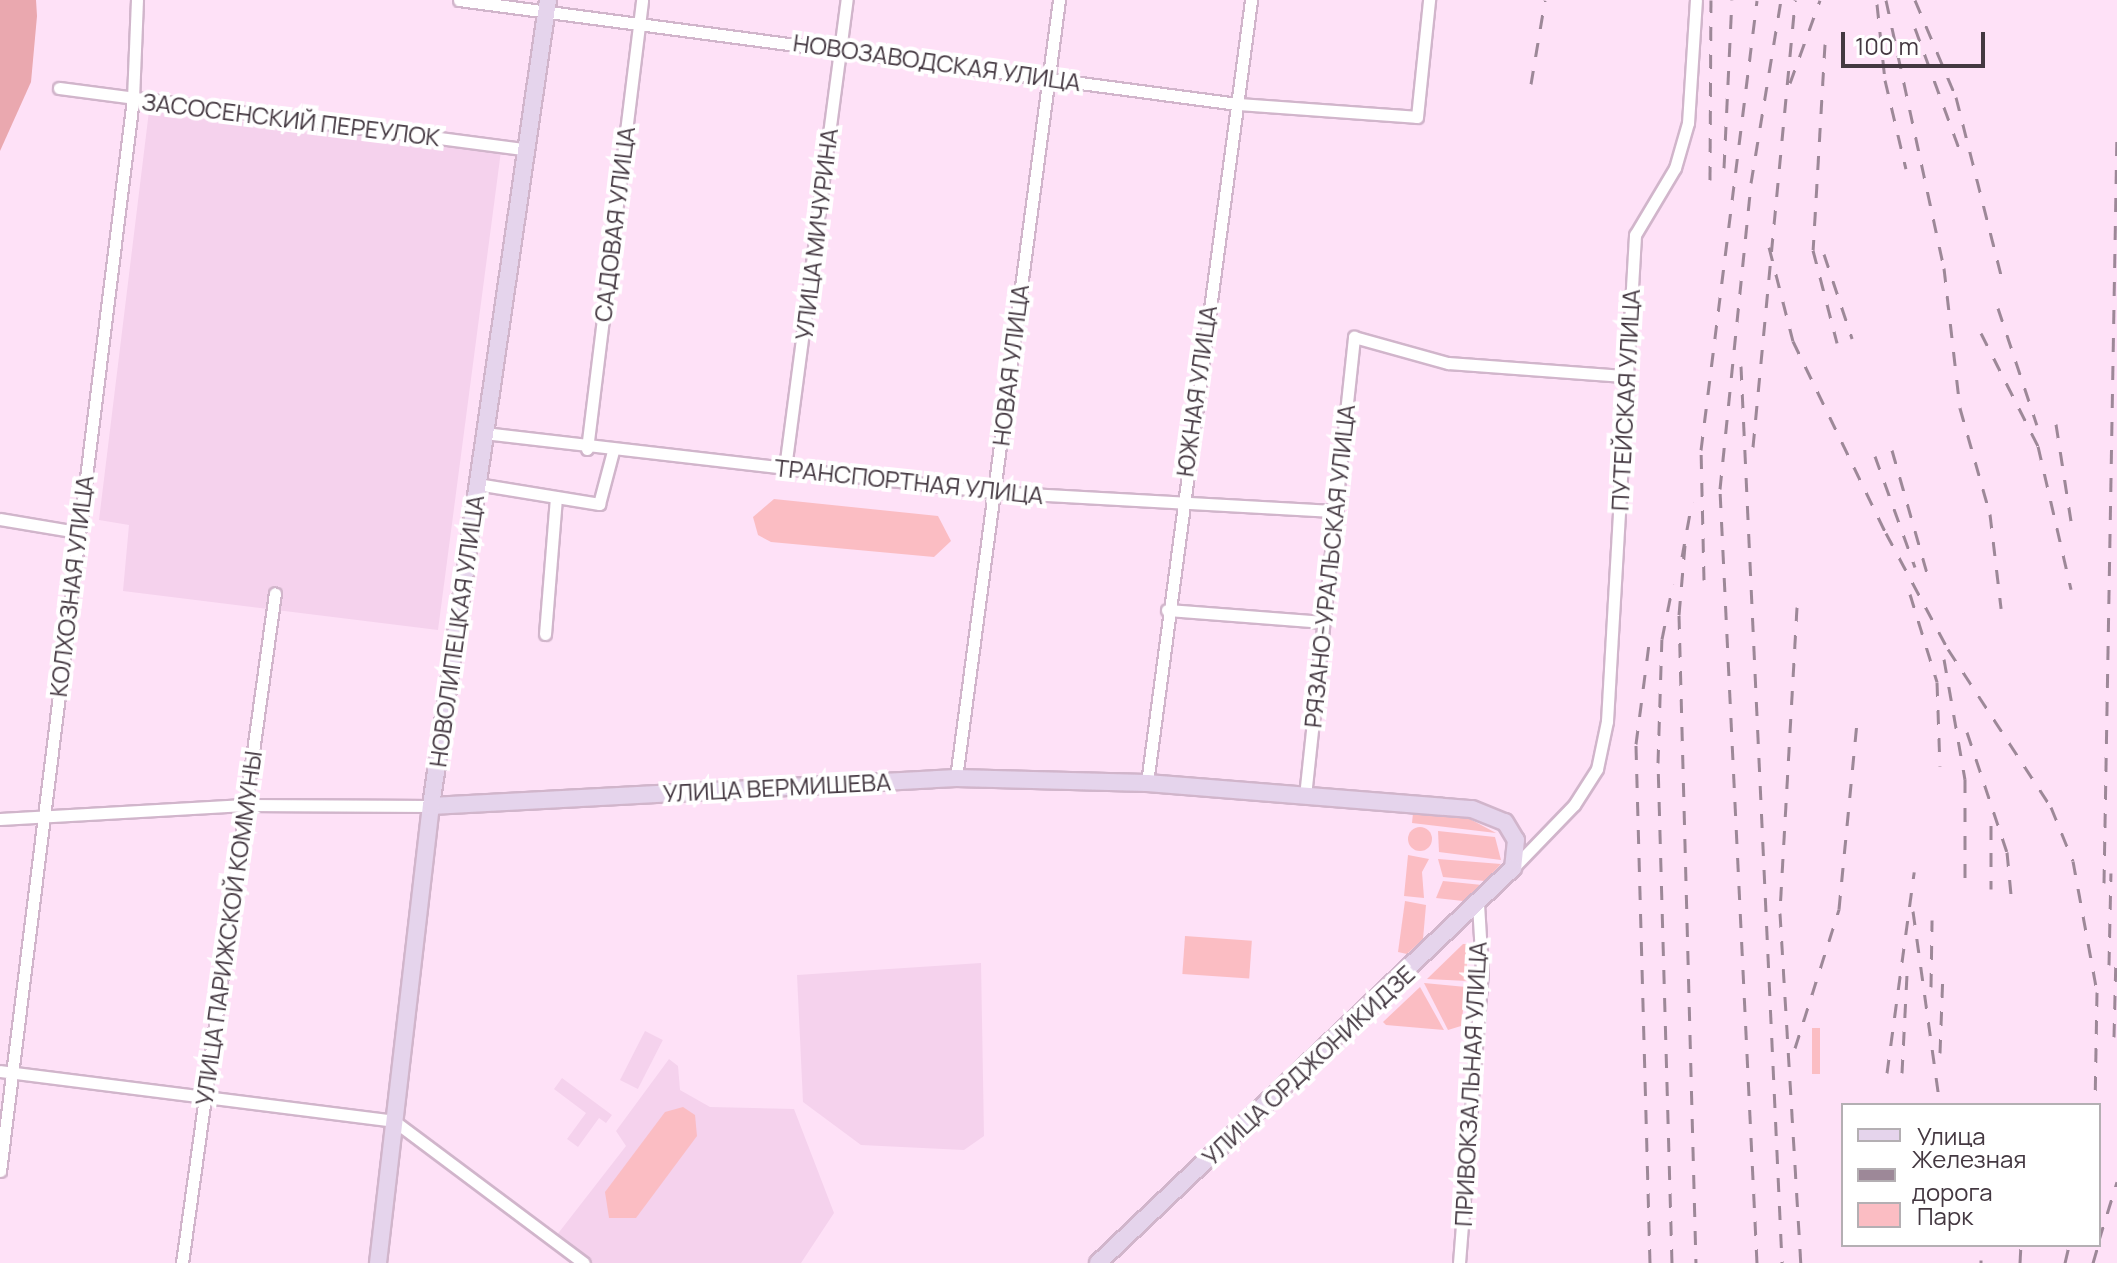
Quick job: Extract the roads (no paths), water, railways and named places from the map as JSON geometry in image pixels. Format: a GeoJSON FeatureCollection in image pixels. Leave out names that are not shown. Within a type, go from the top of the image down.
{"type":"FeatureCollection","features":[{"type":"Feature","properties":{"kind":"street","name":"КОЛХОЗНАЯ УЛИЦА"},"geometry":{"type":"LineString","coordinates":[[0,1171],[15,1073],[42,818],[133,99],[137,0]]}},
{"type":"Feature","properties":{"kind":"street","name":"НОВОЗАВОДСКАЯ УЛИЦА"},"geometry":{"type":"LineString","coordinates":[[459,0],[548,6],[639,24],[840,48],[1237,104],[1417,117],[1429,0]]}},
{"type":"Feature","properties":{"kind":"street","name":"САДОВАЯ УЛИЦА"},"geometry":{"type":"LineString","coordinates":[[587,449],[642,0]]}},
{"type":"Feature","properties":{"kind":"street","name":"УЛИЦА МИЧУРИНА"},"geometry":{"type":"LineString","coordinates":[[785,468],[847,0]]}},
{"type":"Feature","properties":{"kind":"street","name":"НОВАЯ УЛИЦА"},"geometry":{"type":"LineString","coordinates":[[956,778],[1059,0]]}},
{"type":"Feature","properties":{"kind":"street","name":"ЮЖНАЯ УЛИЦА"},"geometry":{"type":"LineString","coordinates":[[1147,783],[1180,503],[1251,0]]}},
{"type":"Feature","properties":{"kind":"street","name":"ПУТЕЙСКАЯ УЛИЦА"},"geometry":{"type":"LineString","coordinates":[[1516,865],[1574,805],[1597,769],[1607,721],[1624,376],[1635,235],[1675,168],[1688,123],[1696,0]]}},
{"type":"Feature","properties":{"kind":"street","name":"НОВОЛИПЕЦКАЯ УЛИЦА"},"geometry":{"type":"LineString","coordinates":[[378,1263],[431,806],[523,149],[548,6]]}},
{"type":"Feature","properties":{"kind":"street","name":"ЗАСОСЕНСКИЙ ПЕРЕУЛОК"},"geometry":{"type":"LineString","coordinates":[[59,88],[523,149]]}},
{"type":"Feature","properties":{"kind":"street","name":"РЯЗАНО-УРАЛЬСКАЯ УЛИЦА"},"geometry":{"type":"LineString","coordinates":[[1305,796],[1354,337],[1448,363],[1624,376]]}},
{"type":"Feature","properties":{"kind":"street","name":"ТРАНСПОРТНАЯ УЛИЦА"},"geometry":{"type":"LineString","coordinates":[[484,433],[587,449],[994,492],[1336,511]]}},
{"type":"Feature","properties":{"kind":"street"},"geometry":{"type":"LineString","coordinates":[[477,484],[599,504],[610,485],[613,451]]}},
{"type":"Feature","properties":{"kind":"street"},"geometry":{"type":"LineString","coordinates":[[545,634],[556,497]]}},
{"type":"Feature","properties":{"kind":"street"},"geometry":{"type":"LineString","coordinates":[[0,519],[77,532]]}},
{"type":"Feature","properties":{"kind":"street","name":"УЛИЦА ПАРИЖСКОЙ КОММУНЫ"},"geometry":{"type":"LineString","coordinates":[[182,1263],[275,593]]}},
{"type":"Feature","properties":{"kind":"street"},"geometry":{"type":"LineString","coordinates":[[1167,610],[1322,622]]}},
{"type":"Feature","properties":{"kind":"street","name":"УЛИЦА ВЕРМИШЕВА"},"geometry":{"type":"LineString","coordinates":[[0,819],[245,805],[431,806],[956,778],[1147,783],[1490,813],[1516,840],[1516,865]]}},
{"type":"Feature","properties":{"kind":"street","name":"УЛИЦА ОРДЖОНИКИДЗЕ"},"geometry":{"type":"LineString","coordinates":[[1098,1263],[1516,865]]}},
{"type":"Feature","properties":{"kind":"street","name":"ПРИВОКЗАЛЬНАЯ УЛИЦА"},"geometry":{"type":"LineString","coordinates":[[1459,1263],[1482,971],[1478,904]]}},
{"type":"Feature","properties":{"kind":"street"},"geometry":{"type":"LineString","coordinates":[[0,1071],[394,1121],[584,1263]]}},
{"type":"Feature","properties":{"kind":"railway"},"geometry":{"type":"LineString","coordinates":[[1531,84],[1545,0]]}},
{"type":"Feature","properties":{"kind":"railway"},"geometry":{"type":"LineString","coordinates":[[1710,180],[1711,0]]}},
{"type":"Feature","properties":{"kind":"railway"},"geometry":{"type":"LineString","coordinates":[[1724,168],[1732,0]]}},
{"type":"Feature","properties":{"kind":"railway"},"geometry":{"type":"LineString","coordinates":[[1704,580],[1701,450],[1757,0]]}},
{"type":"Feature","properties":{"kind":"railway"},"geometry":{"type":"LineString","coordinates":[[1757,1263],[1720,489],[1751,183],[1781,0]]}},
{"type":"Feature","properties":{"kind":"railway"},"geometry":{"type":"LineString","coordinates":[[1753,447],[1795,0]]}},
{"type":"Feature","properties":{"kind":"railway"},"geometry":{"type":"LineString","coordinates":[[1790,83],[1820,0]]}},
{"type":"Feature","properties":{"kind":"railway"},"geometry":{"type":"LineString","coordinates":[[1886,0],[1944,268],[1960,408],[1990,514],[2001,608]]}},
{"type":"Feature","properties":{"kind":"railway"},"geometry":{"type":"LineString","coordinates":[[1915,0],[1956,97],[2002,279]]}},
{"type":"Feature","properties":{"kind":"railway"},"geometry":{"type":"LineString","coordinates":[[1877,4],[1885,80],[1906,169]]}},
{"type":"Feature","properties":{"kind":"railway"},"geometry":{"type":"LineString","coordinates":[[1915,28],[1959,148]]}},
{"type":"Feature","properties":{"kind":"railway"},"geometry":{"type":"LineString","coordinates":[[1825,44],[1813,250],[1837,343]]}},
{"type":"Feature","properties":{"kind":"railway"},"geometry":{"type":"LineString","coordinates":[[2104,883],[2117,132]]}},
{"type":"Feature","properties":{"kind":"railway"},"geometry":{"type":"LineString","coordinates":[[1769,247],[1793,341],[1886,533],[1948,649],[2051,807],[2073,861],[2097,992],[2095,1103]]}},
{"type":"Feature","properties":{"kind":"railway"},"geometry":{"type":"LineString","coordinates":[[1824,254],[1852,338]]}},
{"type":"Feature","properties":{"kind":"railway"},"geometry":{"type":"LineString","coordinates":[[1998,308],[2037,425]]}},
{"type":"Feature","properties":{"kind":"railway"},"geometry":{"type":"LineString","coordinates":[[1981,333],[2038,446],[2071,589]]}},
{"type":"Feature","properties":{"kind":"railway"},"geometry":{"type":"LineString","coordinates":[[1741,366],[1782,1263]]}},
{"type":"Feature","properties":{"kind":"railway"},"geometry":{"type":"LineString","coordinates":[[2056,424],[2071,521]]}},
{"type":"Feature","properties":{"kind":"railway"},"geometry":{"type":"LineString","coordinates":[[1892,450],[1927,573]]}},
{"type":"Feature","properties":{"kind":"railway"},"geometry":{"type":"LineString","coordinates":[[1875,456],[1915,567]]}},
{"type":"Feature","properties":{"kind":"railway"},"geometry":{"type":"LineString","coordinates":[[1682,557],[1692,502]]}},
{"type":"Feature","properties":{"kind":"railway"},"geometry":{"type":"LineString","coordinates":[[1685,545],[1679,615],[1696,1263]]}},
{"type":"Feature","properties":{"kind":"railway"},"geometry":{"type":"LineString","coordinates":[[1672,1263],[1658,763],[1662,639],[1673,584]]}},
{"type":"Feature","properties":{"kind":"railway"},"geometry":{"type":"LineString","coordinates":[[1910,594],[1937,682],[1940,766]]}},
{"type":"Feature","properties":{"kind":"railway"},"geometry":{"type":"LineString","coordinates":[[1797,607],[1780,913],[1801,1263]]}},
{"type":"Feature","properties":{"kind":"railway"},"geometry":{"type":"LineString","coordinates":[[1650,636],[1636,744],[1650,1263]]}},
{"type":"Feature","properties":{"kind":"railway"},"geometry":{"type":"LineString","coordinates":[[1944,659],[1965,779],[1965,883]]}},
{"type":"Feature","properties":{"kind":"railway"},"geometry":{"type":"LineString","coordinates":[[1795,1048],[1839,909],[1857,723]]}},
{"type":"Feature","properties":{"kind":"railway"},"geometry":{"type":"LineString","coordinates":[[1967,732],[2007,852],[2011,894]]}},
{"type":"Feature","properties":{"kind":"railway"},"geometry":{"type":"LineString","coordinates":[[1991,825],[1991,889]]}},
{"type":"Feature","properties":{"kind":"railway"},"geometry":{"type":"LineString","coordinates":[[1887,1073],[1914,872]]}},
{"type":"Feature","properties":{"kind":"railway"},"geometry":{"type":"LineString","coordinates":[[2109,965],[2111,873]]}},
{"type":"Feature","properties":{"kind":"railway"},"geometry":{"type":"LineString","coordinates":[[1913,911],[1940,1103]]}},
{"type":"Feature","properties":{"kind":"railway"},"geometry":{"type":"LineString","coordinates":[[1931,987],[1932,920]]}},
{"type":"Feature","properties":{"kind":"railway"},"geometry":{"type":"LineString","coordinates":[[2114,1037],[2116,954]]}},
{"type":"Feature","properties":{"kind":"railway"},"geometry":{"type":"LineString","coordinates":[[1940,1053],[1943,971]]}},
{"type":"Feature","properties":{"kind":"railway"},"geometry":{"type":"LineString","coordinates":[[1902,1073],[1907,973]]}},
{"type":"Feature","properties":{"kind":"railway"},"geometry":{"type":"LineString","coordinates":[[2101,1234],[2117,1182]]}},
{"type":"Feature","properties":{"kind":"railway"},"geometry":{"type":"LineString","coordinates":[[2020,1263],[2021,1247]]}},
{"type":"Feature","properties":{"kind":"railway"},"geometry":{"type":"LineString","coordinates":[[2065,1263],[2069,1247]]}},
{"type":"Feature","properties":{"kind":"railway"},"geometry":{"type":"LineString","coordinates":[[2093,1263],[2097,1247]]}}]}
